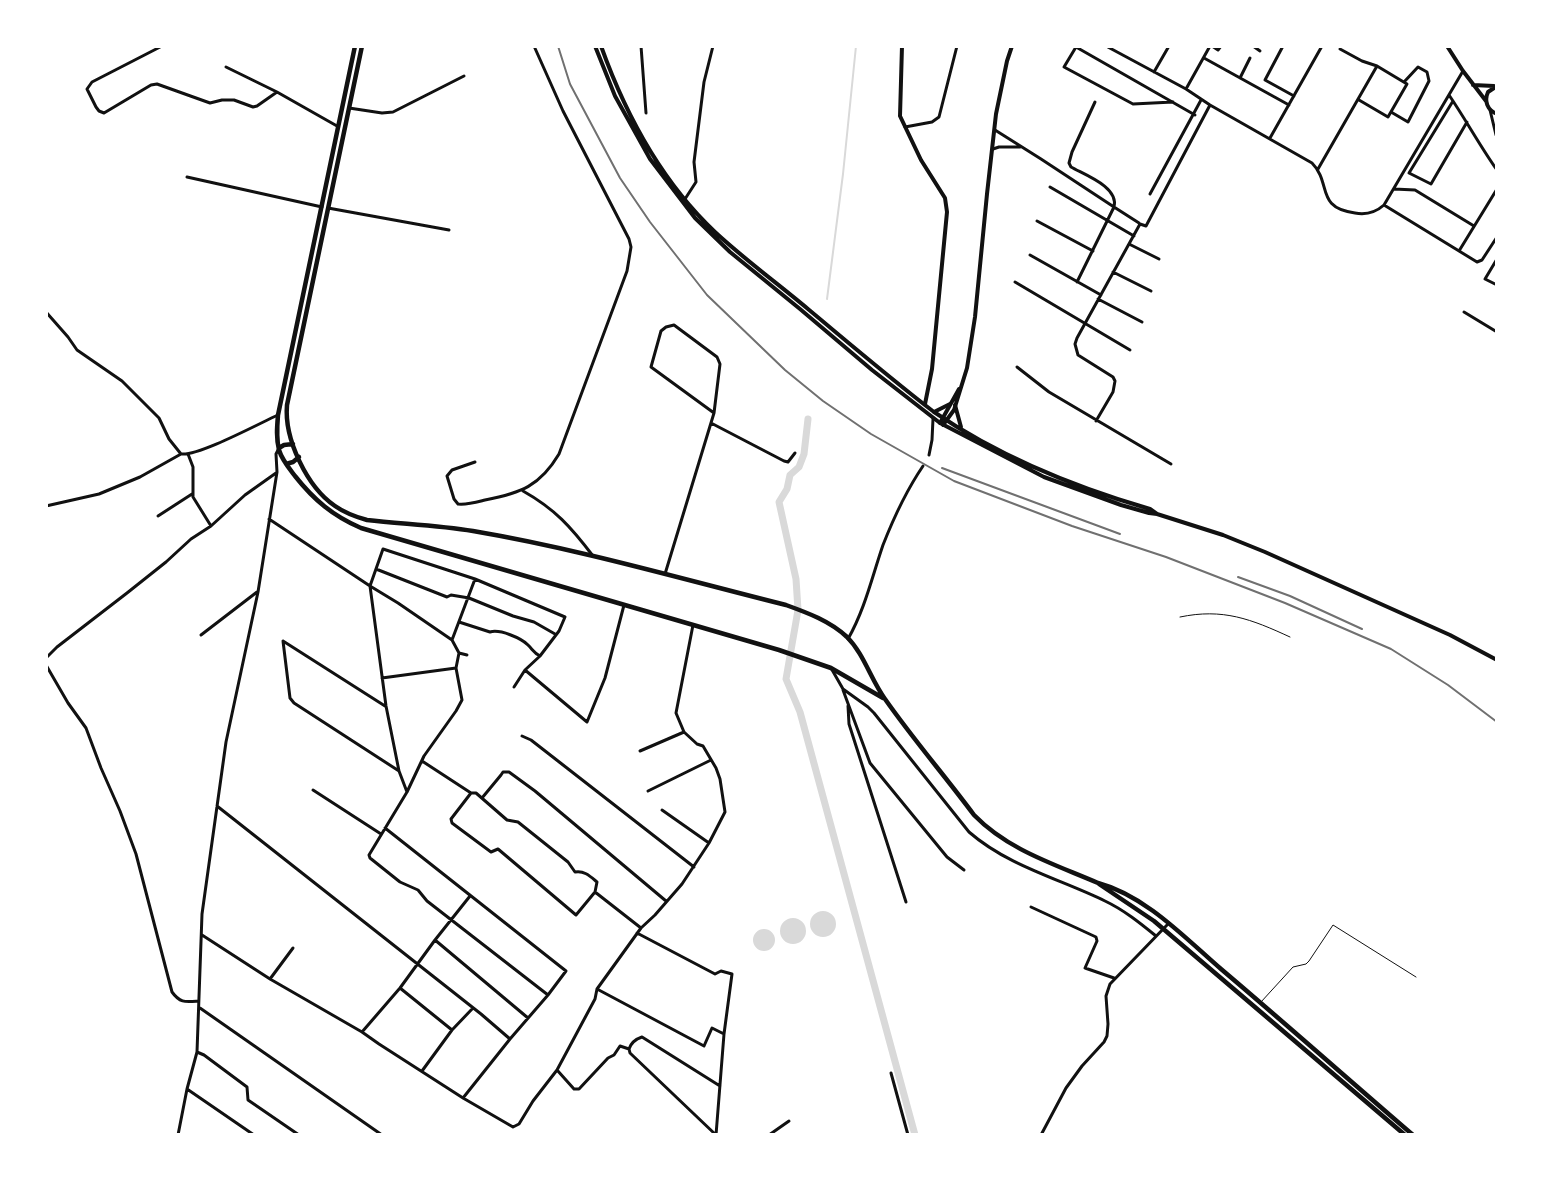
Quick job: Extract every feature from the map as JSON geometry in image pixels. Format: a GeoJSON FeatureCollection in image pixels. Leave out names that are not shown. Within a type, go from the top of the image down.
{"type":"FeatureCollection","features":[{"type":"Feature","properties":{"kind":"main road"},"geometry":{"type":"LineString","coordinates":[[355,46],[278,415],[277,434],[279,448],[286,464],[316,501],[338,517],[361,528],[819,663],[884,699]]}},
{"type":"Feature","properties":{"kind":"main road"},"geometry":{"type":"LineString","coordinates":[[362,46],[287,405],[287,427],[293,444],[308,476],[319,492],[336,507],[357,517],[382,522],[470,530],[594,556],[786,605],[832,625],[848,639],[858,652],[884,699],[974,815],[992,831],[1012,845],[1098,883],[1110,886],[1132,898],[1168,924],[1261,1002],[1413,1135]]}},
{"type":"Feature","properties":{"kind":"main road"},"geometry":{"type":"LineString","coordinates":[[595,46],[625,115],[650,159],[695,218],[730,252],[933,419],[1044,477],[1121,505],[1157,514],[1265,552],[1450,635],[1497,660]]}},
{"type":"Feature","properties":{"kind":"main road"},"geometry":{"type":"LineString","coordinates":[[601,46],[608,67],[629,113],[655,157],[685,199],[714,231],[734,249],[934,412],[1045,473],[1081,487],[1150,509],[1157,514]]}},
{"type":"Feature","properties":{"kind":"main road"},"geometry":{"type":"LineString","coordinates":[[902,46],[900,116],[921,160],[945,198],[947,212],[932,368],[925,404]]}},
{"type":"Feature","properties":{"kind":"main road"},"geometry":{"type":"LineString","coordinates":[[942,424],[948,420],[955,405],[967,368],[975,317],[1001,87],[1008,54],[1012,46]]}},
{"type":"Feature","properties":{"kind":"main road"},"geometry":{"type":"LineString","coordinates":[[1447,46],[1486,101],[1490,110],[1497,114]]}},
{"type":"Feature","properties":{"kind":"main road"},"geometry":{"type":"LineString","coordinates":[[1473,85],[1496,86]]}},
{"type":"Feature","properties":{"kind":"main road"},"geometry":{"type":"LineString","coordinates":[[1486,101],[1488,92],[1496,86]]}},
{"type":"Feature","properties":{"kind":"main road"},"geometry":{"type":"LineString","coordinates":[[942,424],[943,417],[962,382]]}},
{"type":"Feature","properties":{"kind":"main road"},"geometry":{"type":"LineString","coordinates":[[914,404],[916,398]]}},
{"type":"Feature","properties":{"kind":"main road"},"geometry":{"type":"LineString","coordinates":[[934,412],[950,404]]}},
{"type":"Feature","properties":{"kind":"main road"},"geometry":{"type":"LineString","coordinates":[[955,405],[962,429]]}},
{"type":"Feature","properties":{"kind":"main road"},"geometry":{"type":"LineString","coordinates":[[279,448],[287,444],[293,444]]}},
{"type":"Feature","properties":{"kind":"main road"},"geometry":{"type":"LineString","coordinates":[[286,464],[293,462],[299,457]]}},
{"type":"Feature","properties":{"kind":"main road"},"geometry":{"type":"LineString","coordinates":[[1098,883],[1163,928],[1405,1135]]}},
{"type":"Feature","properties":{"kind":"street"},"geometry":{"type":"LineString","coordinates":[[162,46],[92,82],[88,86],[87,90],[99,111],[104,113],[152,85],[157,84],[210,103],[234,100],[253,107],[277,92]]}},
{"type":"Feature","properties":{"kind":"street"},"geometry":{"type":"LineString","coordinates":[[475,462],[452,470],[448,474],[447,478],[456,503],[461,505],[509,496],[523,490],[543,477],[559,454],[627,271],[631,247],[562,110],[534,46]]}},
{"type":"Feature","properties":{"kind":"street"},"geometry":{"type":"LineString","coordinates":[[641,46],[646,113]]}},
{"type":"Feature","properties":{"kind":"street"},"geometry":{"type":"LineString","coordinates":[[685,199],[696,182],[694,162],[704,82],[713,46]]}},
{"type":"Feature","properties":{"kind":"street"},"geometry":{"type":"LineString","coordinates":[[905,128],[932,122],[940,117],[957,46]]}},
{"type":"Feature","properties":{"kind":"street"},"geometry":{"type":"LineString","coordinates":[[1173,102],[1133,104],[1064,67],[1076,46],[1173,102],[1195,115]]}},
{"type":"Feature","properties":{"kind":"street"},"geometry":{"type":"LineString","coordinates":[[1106,46],[1186,89],[1201,100],[1312,163],[1318,169],[1324,193],[1336,208],[1347,212],[1370,214],[1384,205],[1463,71]]}},
{"type":"Feature","properties":{"kind":"street"},"geometry":{"type":"LineString","coordinates":[[1154,72],[1169,46]]}},
{"type":"Feature","properties":{"kind":"street"},"geometry":{"type":"LineString","coordinates":[[1186,89],[1211,46],[1218,50],[1221,46]]}},
{"type":"Feature","properties":{"kind":"street"},"geometry":{"type":"LineString","coordinates":[[1253,46],[1260,51]]}},
{"type":"Feature","properties":{"kind":"street"},"geometry":{"type":"LineString","coordinates":[[1283,46],[1265,80],[1294,96]]}},
{"type":"Feature","properties":{"kind":"street"},"geometry":{"type":"LineString","coordinates":[[1270,138],[1320,47]]}},
{"type":"Feature","properties":{"kind":"street"},"geometry":{"type":"LineString","coordinates":[[1340,49],[1362,61],[1377,66],[1407,84],[1388,117],[1359,100]]}},
{"type":"Feature","properties":{"kind":"street"},"geometry":{"type":"LineString","coordinates":[[1204,58],[1289,106]]}},
{"type":"Feature","properties":{"kind":"street"},"geometry":{"type":"LineString","coordinates":[[1240,78],[1250,58]]}},
{"type":"Feature","properties":{"kind":"street"},"geometry":{"type":"LineString","coordinates":[[226,66],[337,126]]}},
{"type":"Feature","properties":{"kind":"street"},"geometry":{"type":"LineString","coordinates":[[1318,169],[1377,66]]}},
{"type":"Feature","properties":{"kind":"street"},"geometry":{"type":"LineString","coordinates":[[1391,112],[1408,122],[1429,81],[1427,72],[1418,67],[1404,82]]}},
{"type":"Feature","properties":{"kind":"street"},"geometry":{"type":"LineString","coordinates":[[349,108],[382,113],[393,112],[464,76]]}},
{"type":"Feature","properties":{"kind":"street"},"geometry":{"type":"LineString","coordinates":[[1449,95],[1467,122],[1477,142],[1497,170]]}},
{"type":"Feature","properties":{"kind":"street"},"geometry":{"type":"LineString","coordinates":[[1150,194],[1195,115],[1201,100]]}},
{"type":"Feature","properties":{"kind":"street"},"geometry":{"type":"LineString","coordinates":[[1453,101],[1409,172],[1431,184],[1467,122]]}},
{"type":"Feature","properties":{"kind":"street"},"geometry":{"type":"LineString","coordinates":[[1077,282],[1114,208],[1114,197],[1106,188],[1071,167],[1069,163],[1072,152],[1095,102]]}},
{"type":"Feature","properties":{"kind":"street"},"geometry":{"type":"LineString","coordinates":[[995,130],[1114,208],[1146,226],[1210,105]]}},
{"type":"Feature","properties":{"kind":"street"},"geometry":{"type":"LineString","coordinates":[[1490,110],[1497,135]]}},
{"type":"Feature","properties":{"kind":"street"},"geometry":{"type":"LineString","coordinates":[[993,149],[999,147],[1021,147]]}},
{"type":"Feature","properties":{"kind":"street"},"geometry":{"type":"LineString","coordinates":[[187,177],[322,207]]}},
{"type":"Feature","properties":{"kind":"street"},"geometry":{"type":"LineString","coordinates":[[1050,187],[1134,236]]}},
{"type":"Feature","properties":{"kind":"street"},"geometry":{"type":"LineString","coordinates":[[1394,189],[1415,190],[1474,226]]}},
{"type":"Feature","properties":{"kind":"street"},"geometry":{"type":"LineString","coordinates":[[1459,251],[1497,189]]}},
{"type":"Feature","properties":{"kind":"street"},"geometry":{"type":"LineString","coordinates":[[1384,205],[1479,262],[1497,237]]}},
{"type":"Feature","properties":{"kind":"street"},"geometry":{"type":"LineString","coordinates":[[328,208],[449,230]]}},
{"type":"Feature","properties":{"kind":"street"},"geometry":{"type":"LineString","coordinates":[[1037,221],[1093,251]]}},
{"type":"Feature","properties":{"kind":"street"},"geometry":{"type":"LineString","coordinates":[[1096,421],[1113,392],[1115,381],[1113,377],[1078,355],[1075,344],[1085,322],[1140,224]]}},
{"type":"Feature","properties":{"kind":"street"},"geometry":{"type":"LineString","coordinates":[[1130,244],[1158,258]]}},
{"type":"Feature","properties":{"kind":"street"},"geometry":{"type":"LineString","coordinates":[[1030,255],[1101,295]]}},
{"type":"Feature","properties":{"kind":"street"},"geometry":{"type":"LineString","coordinates":[[1497,258],[1485,278],[1497,285]]}},
{"type":"Feature","properties":{"kind":"street"},"geometry":{"type":"LineString","coordinates":[[1113,272],[1151,292]]}},
{"type":"Feature","properties":{"kind":"street"},"geometry":{"type":"LineString","coordinates":[[1015,282],[1130,350]]}},
{"type":"Feature","properties":{"kind":"street"},"geometry":{"type":"LineString","coordinates":[[1098,299],[1142,322]]}},
{"type":"Feature","properties":{"kind":"street"},"geometry":{"type":"LineString","coordinates":[[46,312],[65,332],[77,350],[122,381],[159,418],[169,439],[181,454]]}},
{"type":"Feature","properties":{"kind":"street"},"geometry":{"type":"LineString","coordinates":[[1464,312],[1497,332]]}},
{"type":"Feature","properties":{"kind":"street"},"geometry":{"type":"LineString","coordinates":[[665,574],[714,413],[720,364],[717,357],[674,325],[666,327],[661,331],[651,367],[714,413]]}},
{"type":"Feature","properties":{"kind":"street"},"geometry":{"type":"LineString","coordinates":[[1016,367],[1049,392],[1171,464]]}},
{"type":"Feature","properties":{"kind":"street"},"geometry":{"type":"LineString","coordinates":[[46,506],[99,494],[140,478],[181,454],[188,454],[278,415]]}},
{"type":"Feature","properties":{"kind":"street"},"geometry":{"type":"LineString","coordinates":[[929,455],[933,419]]}},
{"type":"Feature","properties":{"kind":"street"},"geometry":{"type":"LineString","coordinates":[[711,423],[784,461],[788,462],[795,453]]}},
{"type":"Feature","properties":{"kind":"street"},"geometry":{"type":"LineString","coordinates":[[178,1135],[197,1052],[202,914],[226,742],[258,592],[277,472],[276,454],[279,448]]}},
{"type":"Feature","properties":{"kind":"street"},"geometry":{"type":"LineString","coordinates":[[188,454],[193,467],[192,494],[211,526]]}},
{"type":"Feature","properties":{"kind":"street"},"geometry":{"type":"LineString","coordinates":[[848,639],[863,611],[883,546],[897,511],[922,466]]}},
{"type":"Feature","properties":{"kind":"street"},"geometry":{"type":"LineString","coordinates":[[46,658],[57,647],[166,562],[191,539],[211,526],[245,495],[277,472]]}},
{"type":"Feature","properties":{"kind":"street"},"geometry":{"type":"LineString","coordinates":[[523,490],[541,501],[559,516],[594,556]]}},
{"type":"Feature","properties":{"kind":"street"},"geometry":{"type":"LineString","coordinates":[[158,516],[192,494]]}},
{"type":"Feature","properties":{"kind":"street"},"geometry":{"type":"LineString","coordinates":[[269,519],[452,640],[459,653],[456,668],[462,700],[422,761],[407,792],[369,852],[370,858],[400,882],[418,890],[427,901],[453,919],[548,995]]}},
{"type":"Feature","properties":{"kind":"street"},"geometry":{"type":"LineString","coordinates":[[407,792],[400,771],[386,706],[370,586],[383,549],[475,579],[565,617],[540,656],[525,670],[514,687]]}},
{"type":"Feature","properties":{"kind":"street"},"geometry":{"type":"LineString","coordinates":[[376,568],[446,597],[451,595],[469,598],[513,616],[534,622],[555,634]]}},
{"type":"Feature","properties":{"kind":"street"},"geometry":{"type":"LineString","coordinates":[[452,640],[475,579]]}},
{"type":"Feature","properties":{"kind":"street"},"geometry":{"type":"LineString","coordinates":[[201,635],[258,592]]}},
{"type":"Feature","properties":{"kind":"street"},"geometry":{"type":"LineString","coordinates":[[525,670],[587,722],[605,678],[624,605]]}},
{"type":"Feature","properties":{"kind":"street"},"geometry":{"type":"LineString","coordinates":[[460,622],[490,632],[501,632],[518,639],[527,644],[532,651],[540,656]]}},
{"type":"Feature","properties":{"kind":"street"},"geometry":{"type":"LineString","coordinates":[[202,935],[270,979],[362,1032],[463,1098],[513,1127],[519,1124],[556,1070],[594,999],[597,988],[640,928],[682,884],[709,843],[725,812],[720,779],[716,768],[703,746],[697,744],[684,732],[676,712],[693,625]]}},
{"type":"Feature","properties":{"kind":"street"},"geometry":{"type":"LineString","coordinates":[[386,706],[282,641],[290,698],[400,771]]}},
{"type":"Feature","properties":{"kind":"street"},"geometry":{"type":"LineString","coordinates":[[459,653],[467,655]]}},
{"type":"Feature","properties":{"kind":"street"},"geometry":{"type":"LineString","coordinates":[[46,665],[68,704],[86,728],[120,811],[136,854],[172,992],[183,1003],[198,1001]]}},
{"type":"Feature","properties":{"kind":"street"},"geometry":{"type":"LineString","coordinates":[[382,678],[456,668]]}},
{"type":"Feature","properties":{"kind":"street"},"geometry":{"type":"LineString","coordinates":[[831,668],[843,689],[870,764],[947,857],[964,870]]}},
{"type":"Feature","properties":{"kind":"street"},"geometry":{"type":"LineString","coordinates":[[843,689],[874,713],[969,832],[986,846],[1007,858],[1105,900],[1128,914],[1156,936]]}},
{"type":"Feature","properties":{"kind":"street"},"geometry":{"type":"LineString","coordinates":[[848,703],[847,715],[849,724],[906,902]]}},
{"type":"Feature","properties":{"kind":"street"},"geometry":{"type":"LineString","coordinates":[[640,751],[684,732]]}},
{"type":"Feature","properties":{"kind":"street"},"geometry":{"type":"LineString","coordinates":[[522,736],[531,740],[694,866]]}},
{"type":"Feature","properties":{"kind":"street"},"geometry":{"type":"LineString","coordinates":[[648,791],[711,760]]}},
{"type":"Feature","properties":{"kind":"street"},"geometry":{"type":"LineString","coordinates":[[422,761],[482,798],[508,820],[518,822],[568,862],[575,872],[581,872],[597,882],[594,892],[576,915],[498,850],[491,852],[452,823],[451,819],[471,792]]}},
{"type":"Feature","properties":{"kind":"street"},"geometry":{"type":"LineString","coordinates":[[482,798],[503,772],[509,772],[535,791],[666,901]]}},
{"type":"Feature","properties":{"kind":"street"},"geometry":{"type":"LineString","coordinates":[[314,790],[381,834]]}},
{"type":"Feature","properties":{"kind":"street"},"geometry":{"type":"LineString","coordinates":[[217,806],[510,1039]]}},
{"type":"Feature","properties":{"kind":"street"},"geometry":{"type":"LineString","coordinates":[[662,810],[709,843]]}},
{"type":"Feature","properties":{"kind":"street"},"geometry":{"type":"LineString","coordinates":[[385,828],[566,971],[463,1098]]}},
{"type":"Feature","properties":{"kind":"street"},"geometry":{"type":"LineString","coordinates":[[594,892],[640,928]]}},
{"type":"Feature","properties":{"kind":"street"},"geometry":{"type":"LineString","coordinates":[[362,1032],[400,988],[434,940],[470,896]]}},
{"type":"Feature","properties":{"kind":"street"},"geometry":{"type":"LineString","coordinates":[[1031,907],[1096,937],[1085,968],[1114,978]]}},
{"type":"Feature","properties":{"kind":"street"},"geometry":{"type":"LineString","coordinates":[[1042,1135],[1066,1088],[1082,1066],[1104,1042],[1108,1024],[1106,996],[1110,984],[1168,924]]}},
{"type":"Feature","properties":{"kind":"street"},"geometry":{"type":"LineString","coordinates":[[637,933],[715,974],[721,971],[732,974],[724,1034],[716,1135]]}},
{"type":"Feature","properties":{"kind":"street"},"geometry":{"type":"LineString","coordinates":[[434,940],[529,1018]]}},
{"type":"Feature","properties":{"kind":"street"},"geometry":{"type":"LineString","coordinates":[[270,979],[293,948]]}},
{"type":"Feature","properties":{"kind":"street"},"geometry":{"type":"LineString","coordinates":[[400,988],[452,1030]]}},
{"type":"Feature","properties":{"kind":"street"},"geometry":{"type":"LineString","coordinates":[[597,988],[704,1046],[712,1028],[724,1034]]}},
{"type":"Feature","properties":{"kind":"street"},"geometry":{"type":"LineString","coordinates":[[200,1007],[380,1134]]}},
{"type":"Feature","properties":{"kind":"street"},"geometry":{"type":"LineString","coordinates":[[422,1071],[452,1030],[473,1008]]}},
{"type":"Feature","properties":{"kind":"street"},"geometry":{"type":"LineString","coordinates":[[629,1049],[635,1041],[642,1037],[720,1086]]}},
{"type":"Feature","properties":{"kind":"street"},"geometry":{"type":"LineString","coordinates":[[556,1070],[574,1089],[579,1089],[608,1058],[614,1055],[620,1046],[629,1049],[630,1053],[716,1135]]}},
{"type":"Feature","properties":{"kind":"street"},"geometry":{"type":"LineString","coordinates":[[197,1052],[247,1086],[248,1100],[298,1135]]}},
{"type":"Feature","properties":{"kind":"street"},"geometry":{"type":"LineString","coordinates":[[891,1073],[908,1135]]}},
{"type":"Feature","properties":{"kind":"street"},"geometry":{"type":"LineString","coordinates":[[187,1089],[254,1135]]}},
{"type":"Feature","properties":{"kind":"street"},"geometry":{"type":"LineString","coordinates":[[768,1135],[789,1121]]}},
{"type":"Feature","properties":{"kind":"lane"},"geometry":{"type":"LineString","coordinates":[[1180,617],[1200,613],[1234,615],[1251,620],[1290,637]]}},
{"type":"Feature","properties":{"kind":"lane"},"geometry":{"type":"LineString","coordinates":[[1261,1002],[1293,967],[1306,964],[1309,961],[1333,925],[1416,977]]}},
{"type":"Feature","properties":{"kind":"shaded area"},"geometry":{"type":"Polygon","coordinates":[[[823,911],[832,915],[836,924],[832,933],[823,937],[814,933],[810,924],[814,915],[823,911]]]}},
{"type":"Feature","properties":{"kind":"shaded area"},"geometry":{"type":"Polygon","coordinates":[[[793,918],[802,922],[806,931],[802,940],[793,944],[784,940],[780,931],[784,922],[793,918]]]}},
{"type":"Feature","properties":{"kind":"shaded area"},"geometry":{"type":"Polygon","coordinates":[[[760,929],[768,929],[775,936],[775,944],[768,951],[760,951],[753,944],[753,936],[760,929]]]}},
{"type":"Feature","properties":{"kind":"waterway"},"geometry":{"type":"LineString","coordinates":[[827,299],[843,174],[856,46]]}},
{"type":"Feature","properties":{"kind":"waterway"},"geometry":{"type":"LineString","coordinates":[[808,419],[804,454],[799,467],[790,475],[787,489],[779,502],[796,579],[798,610],[786,679],[800,712],[915,1135]]}},
{"type":"Feature","properties":{"kind":"railway"},"geometry":{"type":"LineString","coordinates":[[558,46],[570,84],[620,178],[650,222],[707,295],[785,370],[823,401],[871,434],[954,481],[1072,526],[1166,557],[1285,603],[1391,649],[1448,685],[1497,722]]}},
{"type":"Feature","properties":{"kind":"railway"},"geometry":{"type":"LineString","coordinates":[[942,468],[1120,534]]}},
{"type":"Feature","properties":{"kind":"railway"},"geometry":{"type":"LineString","coordinates":[[1238,577],[1290,596],[1362,629]]}}]}
